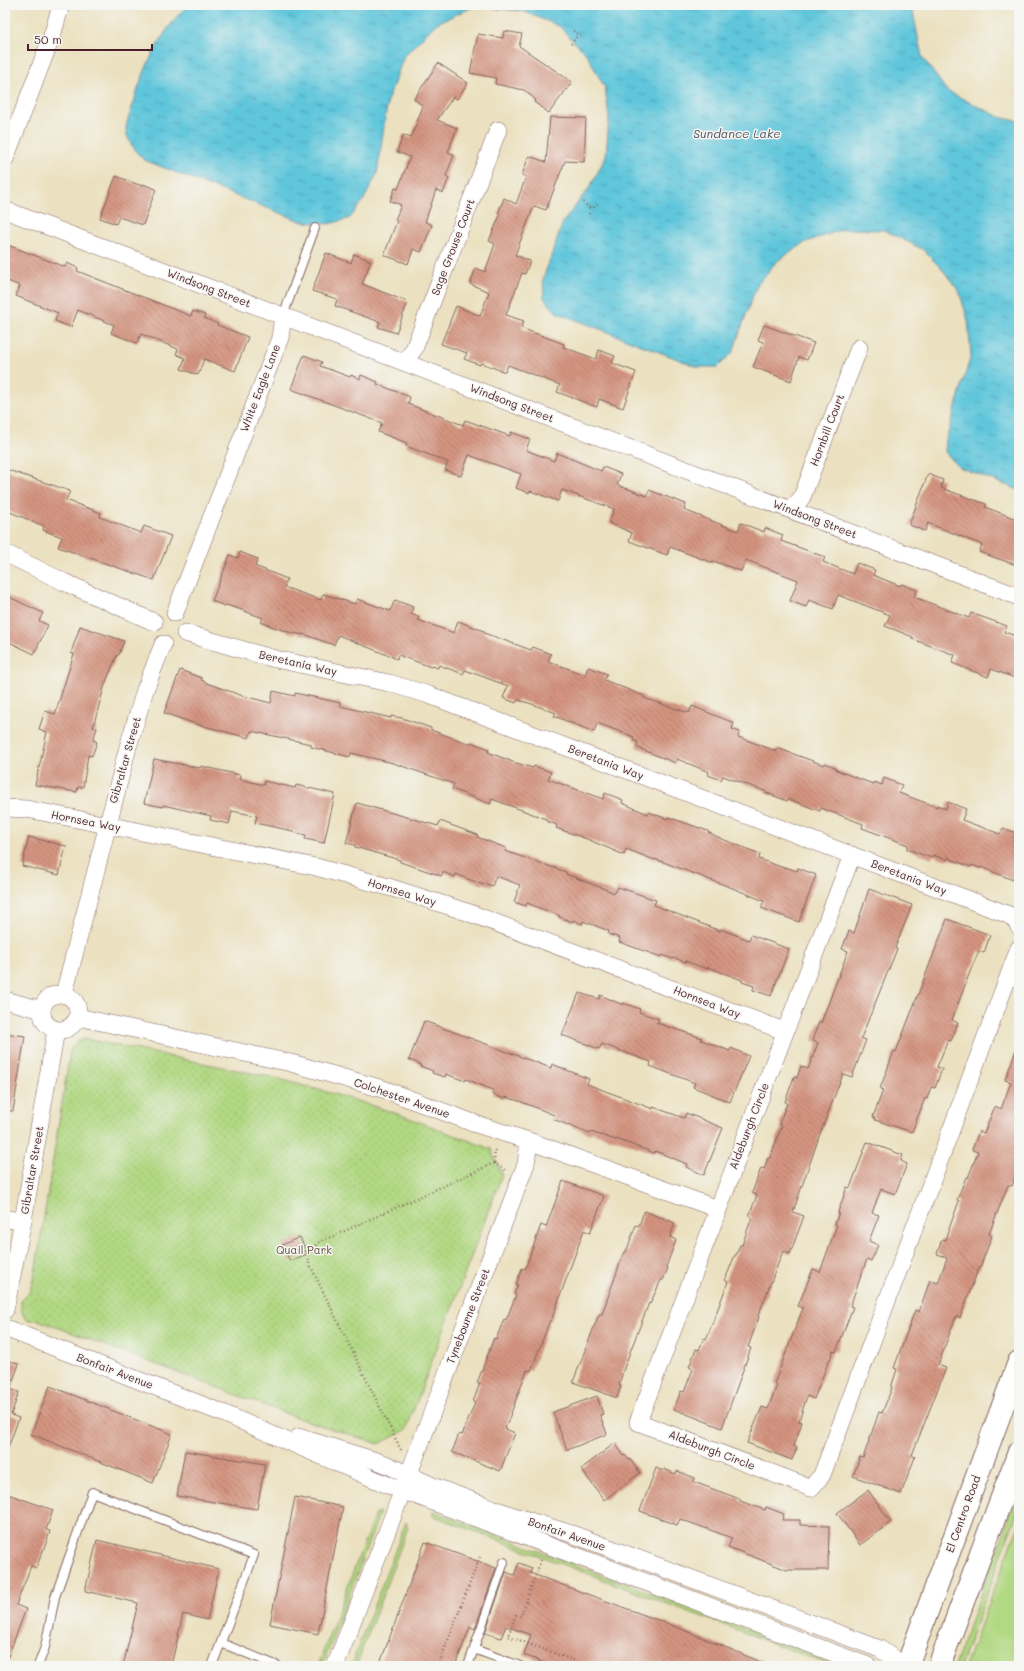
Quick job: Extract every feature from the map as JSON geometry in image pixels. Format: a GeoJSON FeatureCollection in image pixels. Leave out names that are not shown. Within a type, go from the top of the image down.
{"type":"FeatureCollection","features":[{"type":"Feature","properties":{"kind":"main road","name":"El Centro Road"},"geometry":{"type":"LineString","coordinates":[[907,1666],[1019,1362]]}},
{"type":"Feature","properties":{"kind":"main road"},"geometry":{"type":"LineString","coordinates":[[939,1666],[1019,1452]]}},
{"type":"Feature","properties":{"kind":"street"},"geometry":{"type":"LineString","coordinates":[[5,159],[52,36],[61,5]]}},
{"type":"Feature","properties":{"kind":"street","name":"Sage Grouse Court"},"geometry":{"type":"LineString","coordinates":[[405,362],[414,349],[498,130]]}},
{"type":"Feature","properties":{"kind":"street","name":"Windsong Street"},"geometry":{"type":"LineString","coordinates":[[5,210],[1019,597]]}},
{"type":"Feature","properties":{"kind":"street","name":"White Eagle Lane"},"geometry":{"type":"LineString","coordinates":[[174,613],[280,338],[283,316]]}},
{"type":"Feature","properties":{"kind":"street","name":"Hornbill Court"},"geometry":{"type":"LineString","coordinates":[[792,510],[802,497],[859,348]]}},
{"type":"Feature","properties":{"kind":"street"},"geometry":{"type":"LineString","coordinates":[[5,553],[64,582],[154,622]]}},
{"type":"Feature","properties":{"kind":"street"},"geometry":{"type":"LineString","coordinates":[[166,612],[174,613],[182,617],[185,633],[179,642],[174,644],[163,644],[153,632],[154,622],[161,614],[166,612]]}},
{"type":"Feature","properties":{"kind":"street","name":"Beretania Way"},"geometry":{"type":"LineString","coordinates":[[185,633],[271,658],[389,683],[429,695],[1009,916],[1018,925]]}},
{"type":"Feature","properties":{"kind":"street","name":"Gibraltar Street"},"geometry":{"type":"LineString","coordinates":[[64,994],[114,797],[145,690],[163,644]]}},
{"type":"Feature","properties":{"kind":"street","name":"Hornsea Way"},"geometry":{"type":"LineString","coordinates":[[5,808],[27,809],[316,867],[392,888],[467,912],[784,1031]]}},
{"type":"Feature","properties":{"kind":"street","name":"Aldeburgh Circle"},"geometry":{"type":"LineString","coordinates":[[852,855],[784,1031],[638,1422],[811,1488],[822,1475],[1019,948]]}},
{"type":"Feature","properties":{"kind":"street"},"geometry":{"type":"LineString","coordinates":[[64,994],[74,1000],[79,1012],[78,1017],[71,1027],[66,1030],[56,1030],[44,1022],[42,1010],[44,1004],[52,996],[64,994]]}},
{"type":"Feature","properties":{"kind":"street"},"geometry":{"type":"LineString","coordinates":[[5,1000],[42,1010]]}},
{"type":"Feature","properties":{"kind":"street","name":"Colchester Avenue"},"geometry":{"type":"LineString","coordinates":[[78,1017],[291,1062],[383,1089],[476,1124],[530,1141],[718,1209]]}},
{"type":"Feature","properties":{"kind":"street","name":"Gibraltar Street"},"geometry":{"type":"LineString","coordinates":[[5,1310],[23,1221],[56,1030]]}},
{"type":"Feature","properties":{"kind":"street","name":"Tynebourne Street"},"geometry":{"type":"LineString","coordinates":[[335,1666],[406,1483],[526,1164],[530,1141]]}},
{"type":"Feature","properties":{"kind":"street"},"geometry":{"type":"LineString","coordinates":[[5,1219],[23,1221]]}},
{"type":"Feature","properties":{"kind":"street","name":"Bonfair Avenue"},"geometry":{"type":"LineString","coordinates":[[5,1328],[225,1414],[383,1483],[406,1483],[435,1487],[508,1514],[572,1534],[880,1649],[904,1666]]}},
{"type":"Feature","properties":{"kind":"street","name":"Bonfair Avenue"},"geometry":{"type":"LineString","coordinates":[[406,1483],[868,1666]]}},
{"type":"Feature","properties":{"kind":"lane"},"geometry":{"type":"LineString","coordinates":[[283,316],[315,228]]}},
{"type":"Feature","properties":{"kind":"lane"},"geometry":{"type":"LineString","coordinates":[[38,1666],[45,1648],[55,1597],[92,1492],[254,1555],[212,1666]]}},
{"type":"Feature","properties":{"kind":"lane"},"geometry":{"type":"LineString","coordinates":[[468,1666],[504,1562]]}},
{"type":"Feature","properties":{"kind":"lane"},"geometry":{"type":"LineString","coordinates":[[221,1643],[278,1666]]}},
{"type":"Feature","properties":{"kind":"lane"},"geometry":{"type":"LineString","coordinates":[[474,1649],[520,1666]]}},
{"type":"Feature","properties":{"kind":"path"},"geometry":{"type":"LineString","coordinates":[[573,31],[582,38]]}},
{"type":"Feature","properties":{"kind":"path"},"geometry":{"type":"LineString","coordinates":[[571,44],[578,35]]}},
{"type":"Feature","properties":{"kind":"path"},"geometry":{"type":"LineString","coordinates":[[583,202],[592,210]]}},
{"type":"Feature","properties":{"kind":"path"},"geometry":{"type":"LineString","coordinates":[[589,214],[597,204]]}},
{"type":"Feature","properties":{"kind":"path"},"geometry":{"type":"LineString","coordinates":[[494,1163],[496,1144]]}},
{"type":"Feature","properties":{"kind":"path"},"geometry":{"type":"LineString","coordinates":[[494,1163],[507,1172]]}},
{"type":"Feature","properties":{"kind":"path"},"geometry":{"type":"LineString","coordinates":[[401,1451],[308,1261],[309,1257],[318,1243],[494,1163]]}},
{"type":"Feature","properties":{"kind":"path"},"geometry":{"type":"LineString","coordinates":[[438,1666],[480,1557]]}},
{"type":"Feature","properties":{"kind":"path"},"geometry":{"type":"LineString","coordinates":[[542,1558],[521,1616],[516,1614],[508,1636],[589,1666]]}},
{"type":"Feature","properties":{"kind":"green space","name":"Quail Park"},"geometry":{"type":"Polygon","coordinates":[[[85,1039],[276,1078],[348,1098],[401,1115],[491,1149],[502,1175],[406,1430],[379,1444],[298,1418],[38,1320],[28,1320],[23,1315],[21,1301],[29,1293],[35,1274],[70,1052],[76,1043],[85,1039]]]}},
{"type":"Feature","properties":{"kind":"green space"},"geometry":{"type":"Polygon","coordinates":[[[1019,1492],[1019,1508],[960,1666],[954,1666],[1019,1492]]]}},
{"type":"Feature","properties":{"kind":"green space"},"geometry":{"type":"Polygon","coordinates":[[[433,1511],[844,1666],[833,1666],[434,1516],[432,1515],[433,1511]]]}},
{"type":"Feature","properties":{"kind":"green space"},"geometry":{"type":"Polygon","coordinates":[[[380,1512],[324,1662],[319,1663],[375,1514],[380,1512]]]}},
{"type":"Feature","properties":{"kind":"green space"},"geometry":{"type":"Polygon","coordinates":[[[406,1522],[408,1527],[356,1666],[351,1666],[406,1522]]]}},
{"type":"Feature","properties":{"kind":"green space"},"geometry":{"type":"Polygon","coordinates":[[[1019,1524],[1019,1666],[965,1666],[1019,1524]]]}},
{"type":"Feature","properties":{"kind":"water","name":"Sundance Lake"},"geometry":{"type":"Polygon","coordinates":[[[188,5],[914,5],[913,12],[922,57],[947,91],[1002,118],[1019,121],[1019,490],[959,467],[945,452],[946,440],[971,355],[968,320],[959,291],[942,269],[922,249],[884,230],[844,229],[806,242],[776,262],[757,285],[733,352],[718,367],[698,367],[556,312],[544,298],[543,279],[563,222],[590,187],[606,156],[609,117],[605,88],[587,55],[559,26],[523,11],[473,7],[437,23],[404,56],[388,99],[377,174],[363,201],[350,218],[330,224],[303,222],[144,160],[132,146],[126,133],[126,127],[141,80],[160,40],[188,5]]]}},
{"type":"Feature","properties":{"kind":"building"},"geometry":{"type":"Polygon","coordinates":[[[504,31],[522,34],[519,46],[572,82],[549,113],[534,102],[536,100],[524,90],[495,84],[496,78],[470,73],[478,34],[503,38],[504,31]]]}},
{"type":"Feature","properties":{"kind":"building"},"geometry":{"type":"Polygon","coordinates":[[[438,63],[468,83],[457,99],[453,97],[437,120],[457,128],[448,152],[454,155],[446,176],[449,178],[443,193],[436,190],[425,222],[432,225],[421,252],[413,249],[408,264],[384,255],[397,221],[395,220],[401,205],[390,201],[395,188],[398,189],[410,157],[397,152],[403,135],[411,138],[423,106],[414,99],[438,63]]]}},
{"type":"Feature","properties":{"kind":"building"},"geometry":{"type":"Polygon","coordinates":[[[550,117],[586,118],[584,162],[565,161],[546,210],[534,206],[515,255],[530,261],[525,274],[522,273],[506,315],[524,321],[521,328],[564,344],[563,347],[596,359],[599,350],[615,356],[612,363],[636,372],[623,408],[599,399],[597,407],[557,392],[560,385],[508,365],[505,372],[481,363],[480,365],[464,359],[467,353],[441,344],[456,306],[480,316],[489,292],[470,284],[476,268],[485,272],[495,244],[489,241],[500,215],[498,214],[504,198],[516,204],[526,177],[522,175],[529,156],[546,162],[550,117]]]}},
{"type":"Feature","properties":{"kind":"building"},"geometry":{"type":"Polygon","coordinates":[[[116,176],[142,186],[143,184],[156,189],[143,225],[119,217],[116,224],[100,218],[116,176]]]}},
{"type":"Feature","properties":{"kind":"building"},"geometry":{"type":"Polygon","coordinates":[[[5,244],[65,267],[67,263],[78,268],[77,271],[191,316],[193,311],[205,315],[204,318],[218,324],[217,325],[248,337],[235,371],[204,359],[198,375],[181,369],[185,358],[176,354],[178,349],[141,334],[137,343],[111,333],[114,325],[78,310],[71,327],[55,321],[58,313],[16,296],[20,286],[5,280],[5,244]]]}},
{"type":"Feature","properties":{"kind":"building"},"geometry":{"type":"Polygon","coordinates":[[[326,253],[351,263],[354,254],[371,261],[362,284],[408,302],[396,333],[378,327],[380,322],[335,306],[337,299],[312,291],[326,253]]]}},
{"type":"Feature","properties":{"kind":"building"},"geometry":{"type":"Polygon","coordinates":[[[764,325],[814,343],[807,360],[799,357],[791,381],[753,367],[763,342],[758,340],[764,325]]]}},
{"type":"Feature","properties":{"kind":"building"},"geometry":{"type":"Polygon","coordinates":[[[304,355],[322,362],[320,366],[350,377],[351,375],[360,379],[361,375],[378,382],[377,384],[410,397],[408,404],[463,425],[465,420],[510,436],[511,432],[530,439],[526,450],[554,461],[557,453],[601,471],[603,467],[621,474],[617,485],[647,496],[649,490],[686,504],[684,510],[738,531],[741,523],[764,532],[765,528],[783,535],[781,541],[825,557],[823,562],[853,574],[857,563],[875,570],[873,575],[900,586],[901,584],[917,590],[914,597],[969,618],[971,613],[1007,626],[1004,632],[1019,637],[1019,668],[1015,678],[991,669],[988,677],[952,663],[955,655],[912,639],[913,637],[885,626],[890,615],[838,595],[833,609],[809,600],[806,607],[790,601],[798,580],[746,560],[741,571],[713,561],[713,563],[670,547],[667,555],[629,541],[632,533],[609,523],[614,509],[562,490],[558,501],[530,491],[529,493],[516,488],[521,474],[469,455],[461,476],[445,470],[448,462],[406,446],[407,443],[378,432],[382,423],[291,389],[304,355]]]}},
{"type":"Feature","properties":{"kind":"building"},"geometry":{"type":"Polygon","coordinates":[[[5,469],[70,491],[66,500],[101,513],[100,517],[141,533],[144,526],[171,536],[154,580],[58,547],[62,537],[43,530],[44,526],[5,510],[5,469]]]}},
{"type":"Feature","properties":{"kind":"building"},"geometry":{"type":"Polygon","coordinates":[[[928,474],[943,480],[941,488],[986,504],[985,507],[1019,520],[1019,566],[979,552],[982,545],[928,523],[925,531],[909,525],[928,474]]]}},
{"type":"Feature","properties":{"kind":"building"},"geometry":{"type":"Polygon","coordinates":[[[240,552],[258,559],[255,566],[287,579],[284,587],[321,600],[323,594],[355,604],[357,599],[390,611],[395,600],[413,607],[411,614],[419,617],[418,620],[454,633],[458,621],[484,631],[484,633],[531,650],[533,647],[551,654],[548,661],[585,675],[588,667],[607,674],[604,680],[644,696],[644,698],[689,713],[692,706],[734,723],[732,729],[740,732],[738,737],[776,751],[777,748],[824,765],[825,763],[836,768],[836,770],[873,784],[874,782],[882,785],[884,778],[902,785],[899,793],[937,807],[937,805],[946,809],[948,802],[966,809],[962,820],[1000,834],[1003,828],[1019,834],[1019,877],[1015,874],[1013,880],[981,867],[972,865],[971,867],[948,858],[947,860],[933,855],[932,858],[907,849],[908,845],[862,828],[863,824],[821,808],[820,811],[788,799],[787,801],[765,791],[723,776],[721,780],[708,775],[709,772],[677,759],[675,763],[636,747],[638,742],[633,740],[634,737],[597,723],[594,732],[554,716],[556,713],[532,704],[518,700],[516,703],[503,698],[508,686],[465,670],[463,674],[439,665],[438,668],[431,667],[398,655],[397,659],[338,635],[334,645],[303,634],[295,634],[261,622],[263,618],[212,601],[230,555],[238,558],[240,552]]]}},
{"type":"Feature","properties":{"kind":"building"},"geometry":{"type":"Polygon","coordinates":[[[5,595],[43,613],[39,621],[48,625],[34,654],[5,640],[5,595]]]}},
{"type":"Feature","properties":{"kind":"building"},"geometry":{"type":"Polygon","coordinates":[[[80,626],[124,641],[105,684],[93,727],[97,728],[93,740],[97,742],[92,756],[88,755],[83,787],[78,787],[77,792],[35,785],[47,732],[39,729],[45,711],[55,714],[74,654],[71,653],[80,626]]]}},
{"type":"Feature","properties":{"kind":"building"},"geometry":{"type":"Polygon","coordinates":[[[180,670],[202,678],[201,680],[204,682],[240,695],[271,703],[273,691],[295,696],[295,693],[341,703],[340,706],[391,718],[391,716],[402,718],[470,744],[471,742],[489,749],[488,752],[513,762],[533,768],[534,766],[551,772],[548,779],[603,799],[605,793],[623,800],[622,803],[648,814],[649,812],[667,819],[668,817],[708,831],[717,837],[760,854],[759,859],[784,868],[797,871],[798,868],[816,875],[799,922],[761,908],[764,901],[735,889],[626,849],[624,855],[587,839],[556,828],[557,825],[546,821],[546,819],[492,799],[490,804],[452,789],[454,784],[393,763],[351,753],[350,757],[311,747],[311,744],[251,731],[249,738],[196,724],[164,713],[180,670]]]}},
{"type":"Feature","properties":{"kind":"building"},"geometry":{"type":"Polygon","coordinates":[[[154,759],[200,768],[201,766],[240,775],[239,779],[264,785],[264,781],[295,788],[296,785],[335,794],[324,843],[305,839],[306,835],[293,831],[255,823],[257,816],[232,811],[229,824],[210,820],[211,816],[163,805],[163,807],[144,803],[154,759]]]}},
{"type":"Feature","properties":{"kind":"building"},"geometry":{"type":"Polygon","coordinates":[[[357,803],[438,826],[440,821],[478,835],[477,837],[506,848],[505,851],[566,872],[566,874],[615,893],[618,887],[656,900],[654,905],[720,931],[720,929],[749,940],[751,935],[789,949],[771,996],[753,990],[754,986],[716,970],[707,967],[707,969],[662,955],[661,957],[619,942],[620,938],[608,934],[609,931],[583,921],[582,924],[573,920],[573,922],[527,903],[526,906],[514,902],[520,885],[496,876],[492,886],[483,883],[483,885],[456,874],[455,877],[443,872],[442,876],[400,862],[400,860],[346,843],[357,803]]]}},
{"type":"Feature","properties":{"kind":"building"},"geometry":{"type":"Polygon","coordinates":[[[29,837],[66,846],[59,875],[22,866],[29,837]]]}},
{"type":"Feature","properties":{"kind":"building"},"geometry":{"type":"Polygon","coordinates":[[[869,889],[912,905],[895,948],[897,949],[861,1038],[866,1040],[852,1077],[843,1074],[819,1137],[793,1212],[804,1216],[790,1254],[783,1251],[758,1316],[759,1317],[748,1347],[751,1348],[722,1428],[674,1409],[681,1391],[684,1392],[693,1369],[689,1367],[696,1349],[699,1350],[704,1338],[706,1339],[709,1332],[728,1282],[725,1280],[735,1255],[740,1245],[742,1245],[752,1217],[749,1216],[757,1195],[752,1193],[761,1168],[764,1169],[768,1158],[770,1158],[782,1125],[779,1124],[787,1103],[785,1102],[794,1077],[797,1078],[801,1066],[808,1069],[818,1043],[812,1040],[819,1022],[821,1023],[848,951],[842,949],[849,931],[854,933],[869,889]]]}},
{"type":"Feature","properties":{"kind":"building"},"geometry":{"type":"Polygon","coordinates":[[[947,919],[990,935],[984,953],[979,951],[952,1020],[958,1023],[951,1041],[948,1040],[937,1067],[942,1069],[935,1088],[931,1087],[927,1099],[925,1098],[912,1132],[875,1120],[873,1117],[883,1090],[880,1089],[894,1051],[896,1052],[947,919]]]}},
{"type":"Feature","properties":{"kind":"building"},"geometry":{"type":"Polygon","coordinates":[[[579,993],[599,999],[600,995],[623,1005],[623,1003],[640,1009],[639,1012],[659,1019],[657,1023],[702,1038],[701,1040],[730,1051],[731,1048],[749,1056],[730,1102],[693,1087],[695,1083],[650,1066],[651,1062],[602,1044],[599,1049],[562,1035],[579,993]]]}},
{"type":"Feature","properties":{"kind":"building"},"geometry":{"type":"Polygon","coordinates":[[[424,1021],[551,1068],[552,1064],[589,1079],[587,1084],[653,1109],[653,1107],[684,1118],[686,1113],[723,1128],[704,1175],[686,1167],[687,1164],[655,1151],[654,1153],[616,1139],[591,1132],[590,1134],[553,1119],[554,1115],[542,1110],[519,1101],[505,1097],[504,1099],[492,1094],[493,1090],[466,1079],[465,1081],[446,1074],[445,1077],[432,1073],[433,1071],[409,1060],[424,1021]]]}},
{"type":"Feature","properties":{"kind":"building"},"geometry":{"type":"Polygon","coordinates":[[[5,1033],[25,1036],[13,1111],[5,1111],[5,1033]]]}},
{"type":"Feature","properties":{"kind":"building"},"geometry":{"type":"Polygon","coordinates":[[[1018,1045],[1019,1168],[1012,1186],[1008,1185],[989,1234],[992,1236],[979,1270],[960,1318],[956,1316],[938,1365],[946,1368],[912,1455],[915,1457],[901,1494],[853,1476],[860,1457],[863,1458],[879,1412],[882,1413],[892,1388],[897,1369],[894,1368],[915,1310],[919,1312],[930,1280],[938,1283],[947,1258],[937,1254],[942,1239],[945,1240],[959,1201],[957,1200],[966,1177],[968,1178],[978,1152],[972,1150],[979,1131],[984,1133],[995,1106],[1001,1109],[1011,1082],[1005,1080],[1018,1045]]]}},
{"type":"Feature","properties":{"kind":"building"},"geometry":{"type":"Polygon","coordinates":[[[867,1142],[903,1155],[901,1161],[907,1164],[895,1194],[881,1189],[872,1213],[879,1215],[869,1241],[878,1245],[871,1261],[867,1259],[850,1306],[853,1307],[836,1352],[833,1351],[814,1399],[807,1396],[799,1421],[802,1422],[794,1446],[797,1448],[792,1460],[747,1443],[762,1407],[768,1409],[777,1385],[774,1384],[803,1308],[798,1306],[813,1269],[820,1272],[837,1225],[835,1224],[838,1212],[847,1187],[850,1188],[867,1142]]]}},
{"type":"Feature","properties":{"kind":"building"},"geometry":{"type":"Polygon","coordinates":[[[563,1181],[604,1196],[590,1233],[584,1230],[531,1371],[527,1370],[505,1429],[515,1433],[500,1471],[452,1452],[459,1434],[462,1435],[475,1403],[473,1402],[480,1383],[477,1383],[494,1338],[496,1339],[504,1319],[506,1320],[516,1295],[514,1294],[518,1285],[516,1285],[522,1268],[525,1269],[541,1225],[546,1227],[563,1181]]]}},
{"type":"Feature","properties":{"kind":"building"},"geometry":{"type":"Polygon","coordinates":[[[644,1211],[675,1223],[670,1237],[676,1240],[666,1267],[668,1268],[650,1304],[649,1303],[633,1344],[623,1371],[619,1385],[621,1386],[617,1398],[573,1382],[599,1314],[602,1314],[624,1252],[626,1252],[636,1225],[639,1226],[644,1211]]]}},
{"type":"Feature","properties":{"kind":"building"},"geometry":{"type":"Polygon","coordinates":[[[300,1237],[307,1254],[290,1261],[282,1245],[300,1237]]]}},
{"type":"Feature","properties":{"kind":"building"},"geometry":{"type":"Polygon","coordinates":[[[5,1359],[19,1364],[10,1389],[19,1392],[11,1415],[19,1418],[6,1453],[5,1359]]]}},
{"type":"Feature","properties":{"kind":"building"},"geometry":{"type":"Polygon","coordinates":[[[50,1386],[172,1434],[153,1483],[31,1434],[50,1386]]]}},
{"type":"Feature","properties":{"kind":"building"},"geometry":{"type":"Polygon","coordinates":[[[597,1396],[603,1414],[600,1415],[607,1434],[567,1450],[553,1412],[597,1396]]]}},
{"type":"Feature","properties":{"kind":"building"},"geometry":{"type":"Polygon","coordinates":[[[615,1443],[624,1456],[625,1455],[629,1460],[630,1459],[640,1473],[604,1500],[581,1469],[615,1443]]]}},
{"type":"Feature","properties":{"kind":"building"},"geometry":{"type":"Polygon","coordinates":[[[185,1451],[265,1464],[257,1509],[177,1496],[185,1451]]]}},
{"type":"Feature","properties":{"kind":"building"},"geometry":{"type":"Polygon","coordinates":[[[656,1468],[663,1471],[664,1469],[676,1474],[677,1471],[695,1478],[694,1482],[740,1499],[740,1501],[765,1510],[766,1507],[784,1514],[782,1520],[800,1520],[800,1525],[829,1526],[828,1570],[787,1570],[728,1547],[732,1538],[680,1519],[677,1525],[640,1511],[656,1468]]]}},
{"type":"Feature","properties":{"kind":"building"},"geometry":{"type":"Polygon","coordinates":[[[868,1490],[891,1522],[860,1545],[837,1513],[868,1490]]]}},
{"type":"Feature","properties":{"kind":"building"},"geometry":{"type":"Polygon","coordinates":[[[5,1493],[53,1510],[46,1530],[50,1531],[45,1546],[36,1568],[31,1566],[16,1605],[26,1609],[6,1662],[5,1493]]]}},
{"type":"Feature","properties":{"kind":"building"},"geometry":{"type":"Polygon","coordinates":[[[295,1497],[343,1507],[318,1634],[270,1624],[295,1497]]]}},
{"type":"Feature","properties":{"kind":"building"},"geometry":{"type":"Polygon","coordinates":[[[97,1540],[219,1569],[207,1620],[183,1614],[171,1666],[123,1666],[138,1603],[85,1591],[97,1540]]]}},
{"type":"Feature","properties":{"kind":"building"},"geometry":{"type":"Polygon","coordinates":[[[425,1542],[496,1568],[475,1629],[470,1627],[455,1666],[379,1666],[425,1542]]]}},
{"type":"Feature","properties":{"kind":"building"},"geometry":{"type":"Polygon","coordinates":[[[519,1563],[532,1568],[530,1573],[674,1626],[771,1666],[553,1666],[524,1655],[531,1635],[506,1626],[501,1638],[485,1633],[506,1572],[514,1575],[519,1563]]]}}]}
